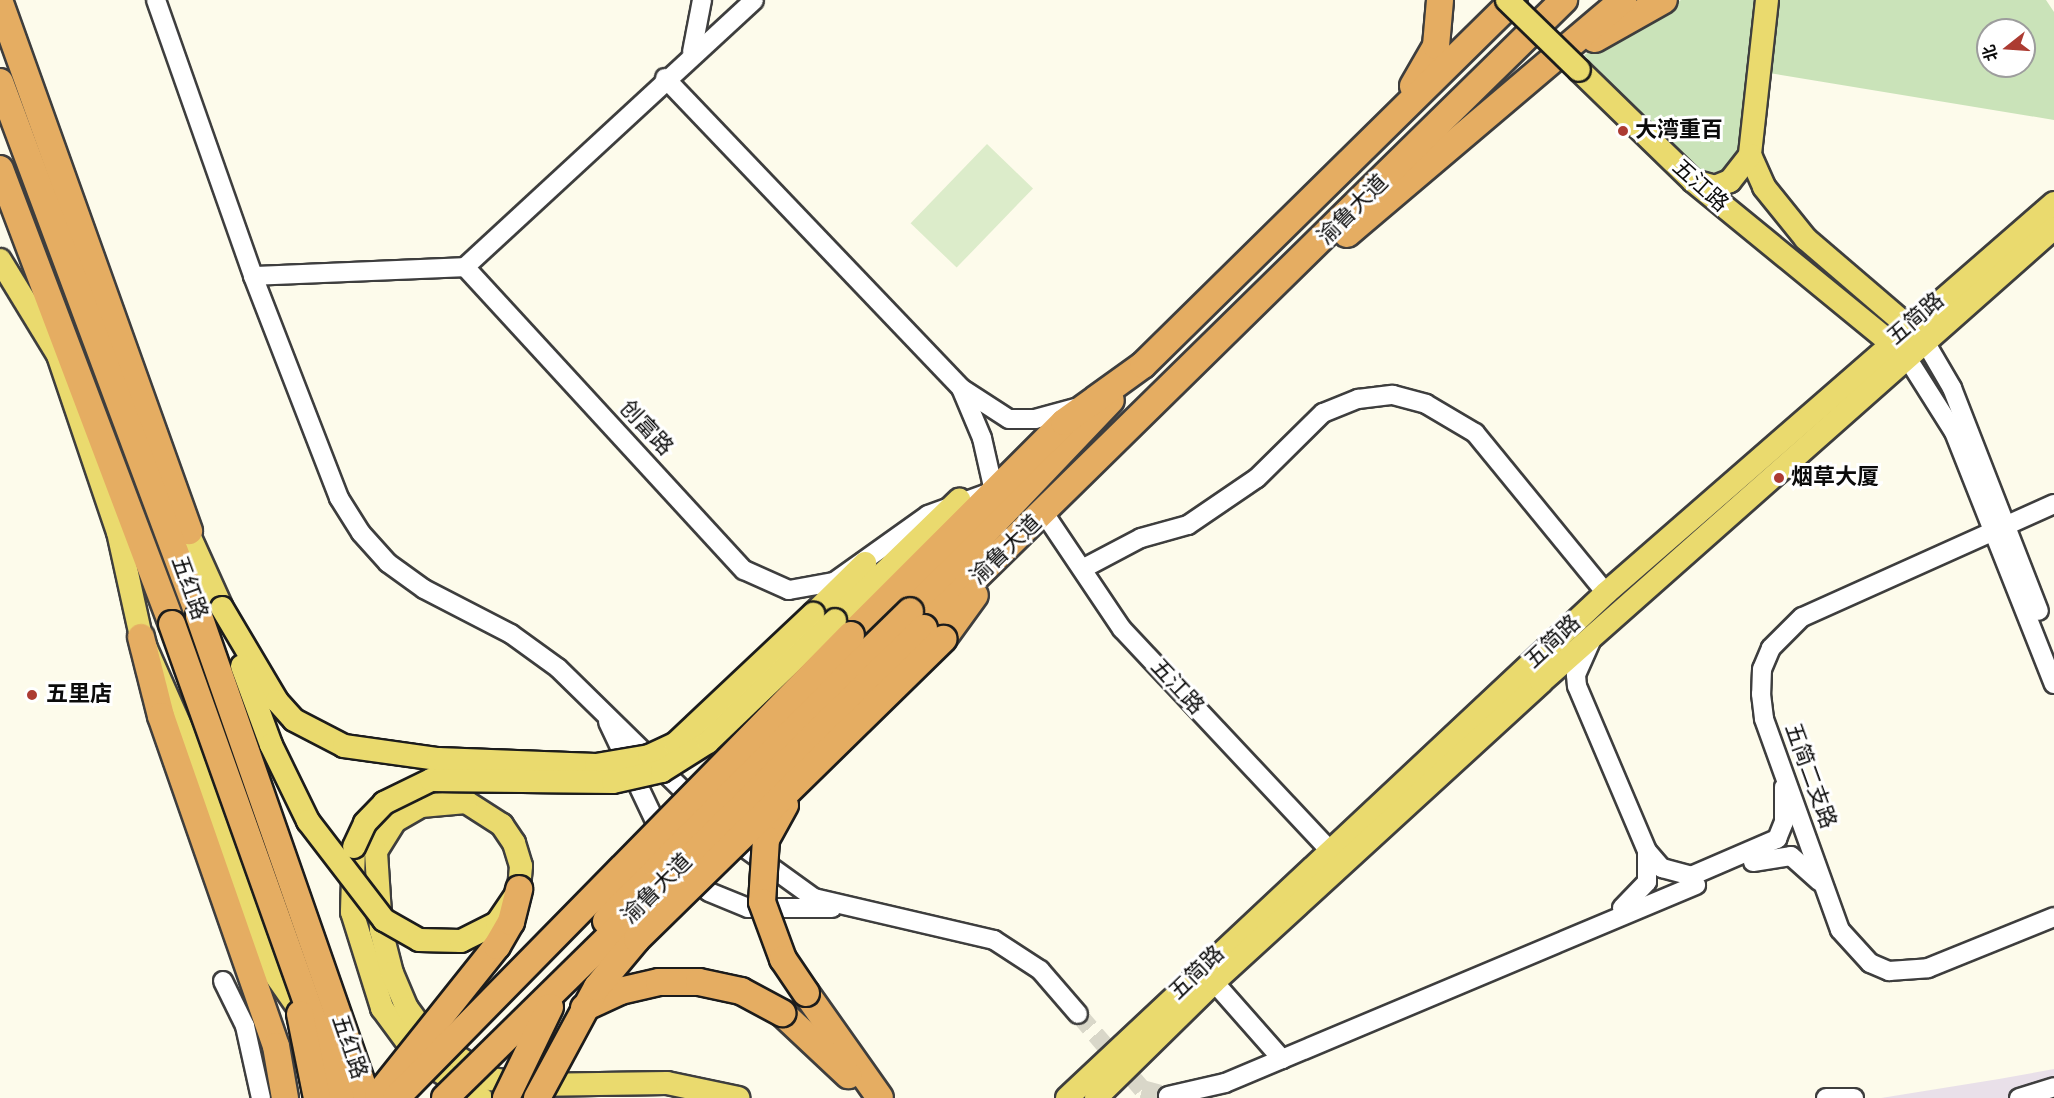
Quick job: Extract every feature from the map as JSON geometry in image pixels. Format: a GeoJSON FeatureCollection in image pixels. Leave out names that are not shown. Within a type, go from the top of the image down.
{"type":"FeatureCollection","features":[{"type":"Feature","properties":{"kind":"highway"},"geometry":{"type":"LineString","coordinates":[[1386,124],[1436,46],[1440,0]]}},
{"type":"Feature","properties":{"kind":"highway","name":"渝鲁大道"},"geometry":{"type":"LineString","coordinates":[[396,1098],[843,627],[994,491],[1085,404],[1143,364],[1514,0]]}},
{"type":"Feature","properties":{"kind":"highway","name":"渝鲁大道"},"geometry":{"type":"LineString","coordinates":[[445,1098],[926,626],[1011,547],[1564,0]]}},
{"type":"Feature","properties":{"kind":"highway"},"geometry":{"type":"LineString","coordinates":[[1281,281],[1386,205],[1623,0]]}},
{"type":"Feature","properties":{"kind":"highway"},"geometry":{"type":"LineString","coordinates":[[1540,70],[1664,0]]}},
{"type":"Feature","properties":{"kind":"highway"},"geometry":{"type":"LineString","coordinates":[[0,3],[189,531]]}},
{"type":"Feature","properties":{"kind":"highway","name":"五红路"},"geometry":{"type":"LineString","coordinates":[[0,82],[128,418],[211,612],[367,1098]]}},
{"type":"Feature","properties":{"kind":"highway","name":"五红路"},"geometry":{"type":"LineString","coordinates":[[0,169],[172,624],[284,968],[341,1098]]}},
{"type":"Feature","properties":{"kind":"highway"},"geometry":{"type":"LineString","coordinates":[[108,306],[128,418]]}},
{"type":"Feature","properties":{"kind":"highway"},"geometry":{"type":"LineString","coordinates":[[52,342],[105,443],[118,532]]}},
{"type":"Feature","properties":{"kind":"highway"},"geometry":{"type":"LineString","coordinates":[[537,1098],[597,987],[637,939],[805,775],[1143,364]]}},
{"type":"Feature","properties":{"kind":"highway"},"geometry":{"type":"LineString","coordinates":[[516,1068],[590,945],[653,862],[926,626]]}},
{"type":"Feature","properties":{"kind":"highway"},"geometry":{"type":"LineString","coordinates":[[141,637],[161,716],[276,1046],[285,1098]]}},
{"type":"Feature","properties":{"kind":"highway"},"geometry":{"type":"LineString","coordinates":[[805,775],[766,839],[761,870],[770,928],[806,993],[880,1098]]}},
{"type":"Feature","properties":{"kind":"highway"},"geometry":{"type":"LineString","coordinates":[[376,1098],[497,946],[511,922],[519,889]]}},
{"type":"Feature","properties":{"kind":"highway"},"geometry":{"type":"LineString","coordinates":[[284,968],[316,1098]]}},
{"type":"Feature","properties":{"kind":"highway"},"geometry":{"type":"LineString","coordinates":[[493,1092],[544,1038],[593,1003],[659,982],[699,982],[741,991],[782,1013],[834,1057],[868,1098]]}},
{"type":"Feature","properties":{"kind":"main road","name":"五江路"},"geometry":{"type":"LineString","coordinates":[[1507,0],[1693,182],[1898,348]]}},
{"type":"Feature","properties":{"kind":"main road","name":"五江路"},"geometry":{"type":"LineString","coordinates":[[1767,0],[1750,155],[1764,187],[1806,239],[1916,333]]}},
{"type":"Feature","properties":{"kind":"main road"},"geometry":{"type":"LineString","coordinates":[[1693,182],[1715,187],[1730,181],[1750,155]]}},
{"type":"Feature","properties":{"kind":"main road","name":"五简路"},"geometry":{"type":"LineString","coordinates":[[1916,333],[2054,203]]}},
{"type":"Feature","properties":{"kind":"main road","name":"五简路"},"geometry":{"type":"LineString","coordinates":[[1067,1098],[1329,848],[1606,593],[1916,333],[2054,228]]}},
{"type":"Feature","properties":{"kind":"main road"},"geometry":{"type":"LineString","coordinates":[[0,260],[52,342],[118,532],[141,637],[284,968],[336,1052],[371,1081],[405,1098]]}},
{"type":"Feature","properties":{"kind":"main road","name":"五简路"},"geometry":{"type":"LineString","coordinates":[[1096,1098],[1214,982],[1596,633],[1898,348]]}},
{"type":"Feature","properties":{"kind":"main road"},"geometry":{"type":"LineString","coordinates":[[128,418],[189,531],[211,612],[289,784],[330,856],[384,920],[419,940],[461,941],[496,923],[519,889],[521,866],[502,825],[466,802],[447,800],[421,806],[395,821],[376,852],[374,878],[392,973],[407,1008],[429,1038],[493,1092]]}},
{"type":"Feature","properties":{"kind":"main road"},"geometry":{"type":"LineString","coordinates":[[738,1098],[667,1083],[531,1085],[493,1092],[419,1058],[399,1035],[369,978],[352,912],[354,847],[365,823],[384,803],[431,780],[613,782],[662,771],[708,742],[843,627],[959,500]]}},
{"type":"Feature","properties":{"kind":"main road"},"geometry":{"type":"LineString","coordinates":[[211,612],[277,701],[294,720],[344,746],[438,759],[597,765],[649,756],[675,744],[865,563]]}},
{"type":"Feature","properties":{"kind":"street"},"geometry":{"type":"LineString","coordinates":[[156,0],[253,276],[339,498],[360,533],[388,563],[424,589],[511,634],[587,694],[725,833],[788,884],[844,908],[994,940],[1040,970],[1078,1014]]}},
{"type":"Feature","properties":{"kind":"street"},"geometry":{"type":"LineString","coordinates":[[692,52],[702,0]]}},
{"type":"Feature","properties":{"kind":"street"},"geometry":{"type":"LineString","coordinates":[[253,276],[465,267],[692,52],[754,0]]}},
{"type":"Feature","properties":{"kind":"street"},"geometry":{"type":"LineString","coordinates":[[665,78],[961,388],[1009,419],[1048,417],[1085,404]]}},
{"type":"Feature","properties":{"kind":"street","name":"创富路"},"geometry":{"type":"LineString","coordinates":[[465,267],[744,570],[774,587],[805,590],[834,582],[865,563],[909,527],[959,500],[994,491]]}},
{"type":"Feature","properties":{"kind":"street"},"geometry":{"type":"LineString","coordinates":[[1916,333],[1953,388],[2054,684]]}},
{"type":"Feature","properties":{"kind":"street"},"geometry":{"type":"LineString","coordinates":[[1898,348],[1949,423],[2000,528],[2054,652]]}},
{"type":"Feature","properties":{"kind":"street"},"geometry":{"type":"LineString","coordinates":[[961,388],[982,438],[994,491]]}},
{"type":"Feature","properties":{"kind":"street"},"geometry":{"type":"LineString","coordinates":[[1084,568],[1141,538],[1188,525],[1257,478],[1323,413],[1358,399],[1393,395],[1426,404],[1475,433],[1606,593]]}},
{"type":"Feature","properties":{"kind":"street","name":"五简二支路"},"geometry":{"type":"LineString","coordinates":[[2054,504],[1802,617],[1784,632],[1762,669],[1761,694],[1784,773],[1827,893],[1852,949],[1889,971],[1928,968],[2054,918]]}},
{"type":"Feature","properties":{"kind":"street","name":"五江路"},"geometry":{"type":"LineString","coordinates":[[1044,513],[1084,568],[1122,629],[1329,848]]}},
{"type":"Feature","properties":{"kind":"street"},"geometry":{"type":"LineString","coordinates":[[1596,633],[1580,664],[1577,686],[1647,851],[1651,874],[1635,899],[1598,923]]}},
{"type":"Feature","properties":{"kind":"street"},"geometry":{"type":"LineString","coordinates":[[1541,682],[1555,679],[1568,690],[1637,854],[1651,874],[1667,884],[1696,885]]}},
{"type":"Feature","properties":{"kind":"street"},"geometry":{"type":"LineString","coordinates":[[587,694],[612,727],[661,836],[689,876],[709,892],[748,908],[844,908]]}},
{"type":"Feature","properties":{"kind":"street"},"geometry":{"type":"LineString","coordinates":[[1647,851],[1671,874],[1690,876],[1767,845],[1782,832],[1784,773]]}},
{"type":"Feature","properties":{"kind":"street"},"geometry":{"type":"LineString","coordinates":[[1168,1096],[1225,1083],[1598,923],[1781,854],[1809,868],[1827,893]]}},
{"type":"Feature","properties":{"kind":"street"},"geometry":{"type":"LineString","coordinates":[[223,981],[245,1026],[261,1098]]}},
{"type":"Feature","properties":{"kind":"street"},"geometry":{"type":"LineString","coordinates":[[1214,982],[1282,1059]]}},
{"type":"Feature","properties":{"kind":"street"},"geometry":{"type":"LineString","coordinates":[[2019,1098],[2054,1087]]}},
{"type":"Feature","properties":{"kind":"street"},"geometry":{"type":"LineString","coordinates":[[1826,1098],[1854,1098]]}},
{"type":"Feature","properties":{"kind":"shaded area"},"geometry":{"type":"Polygon","coordinates":[[[2054,1069],[2054,1098],[1881,1098],[1999,1079],[2054,1069]]]}},
{"type":"Feature","properties":{"kind":"green space"},"geometry":{"type":"Polygon","coordinates":[[[1681,0],[1755,0],[1738,150],[1720,173],[1697,170],[1584,55],[1681,0]]]}},
{"type":"Feature","properties":{"kind":"green space"},"geometry":{"type":"Polygon","coordinates":[[[1776,0],[2046,0],[2054,12],[2054,120],[1769,73],[1776,0]]]}},
{"type":"Feature","properties":{"kind":"green space"},"geometry":{"type":"Polygon","coordinates":[[[987,144],[1033,188],[957,268],[911,223],[987,144]]]}},
{"type":"Feature","properties":{"kind":"tunnel"},"geometry":{"type":"LineString","coordinates":[[1078,1014],[1142,1089],[1168,1096]]}},
{"type":"Feature","properties":{"kind":"place","name":"大湾重百"},"geometry":{"type":"Point","coordinates":[1623,131]}},
{"type":"Feature","properties":{"kind":"place","name":"烟草大厦"},"geometry":{"type":"Point","coordinates":[1779,478]}},
{"type":"Feature","properties":{"kind":"place","name":"五里店"},"geometry":{"type":"Point","coordinates":[32,695]}}]}
